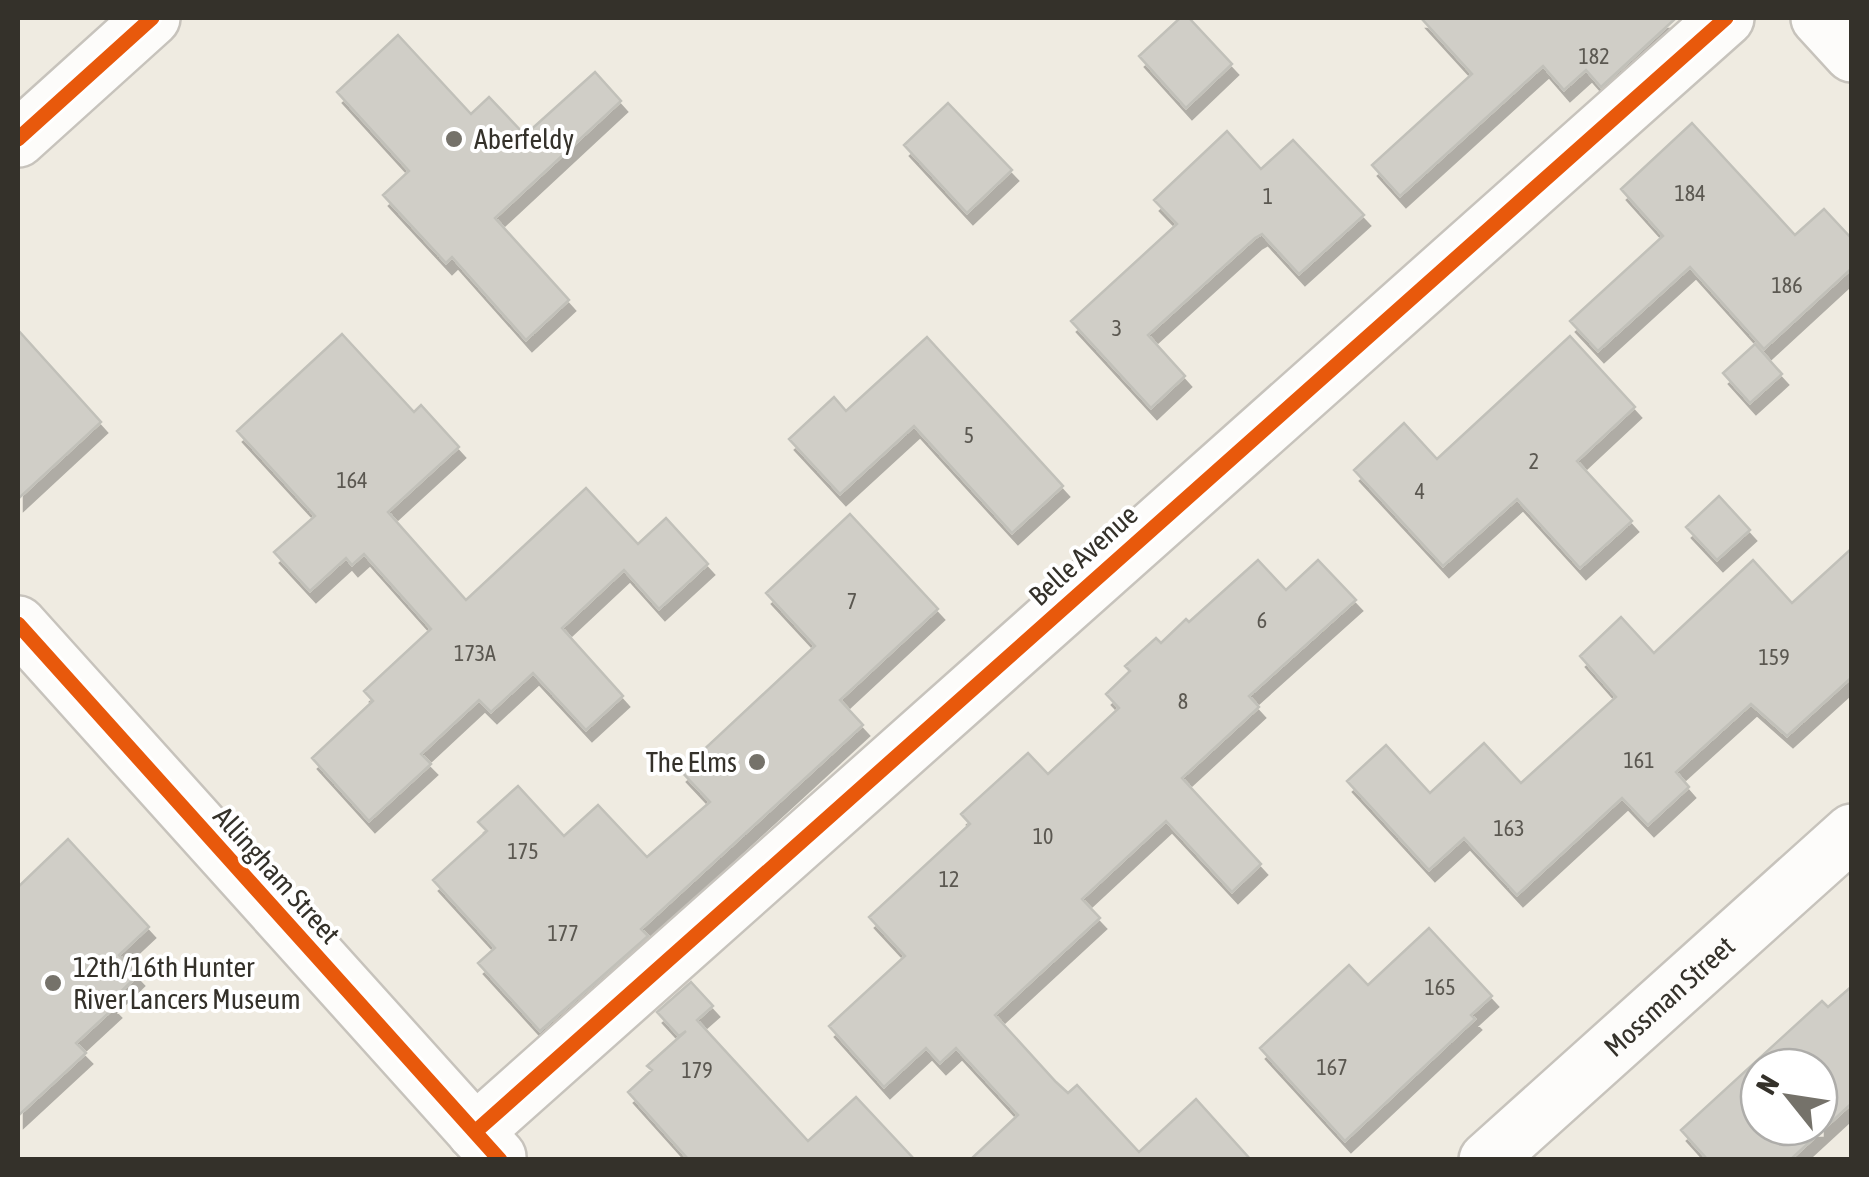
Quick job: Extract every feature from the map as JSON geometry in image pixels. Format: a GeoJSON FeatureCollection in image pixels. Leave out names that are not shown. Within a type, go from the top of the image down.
{"type":"FeatureCollection","features":[{"type":"Feature","properties":{"kind":"street"},"geometry":{"type":"LineString","coordinates":[[18,140],[152,18]]}},
{"type":"Feature","properties":{"kind":"street","name":"Belle Avenue"},"geometry":{"type":"LineString","coordinates":[[487,1146],[1726,18]]}},
{"type":"Feature","properties":{"kind":"street"},"geometry":{"type":"LineString","coordinates":[[1818,18],[1852,54]]}},
{"type":"Feature","properties":{"kind":"street","name":"Allingham Street"},"geometry":{"type":"LineString","coordinates":[[18,624],[487,1146]]}},
{"type":"Feature","properties":{"kind":"street","name":"Mossman Street"},"geometry":{"type":"LineString","coordinates":[[1486,1160],[1852,832]]}},
{"type":"Feature","properties":{"kind":"building"},"geometry":{"type":"Polygon","coordinates":[[[1180,18],[1189,18],[1232,64],[1186,108],[1139,56],[1180,18]]]}},
{"type":"Feature","properties":{"kind":"building"},"geometry":{"type":"Polygon","coordinates":[[[1421,18],[1676,18],[1601,87],[1586,70],[1564,90],[1543,66],[1400,196],[1372,165],[1472,74],[1421,18]]]}},
{"type":"Feature","properties":{"kind":"building","name":"Aberfeldy"},"geometry":{"type":"Polygon","coordinates":[[[398,35],[471,114],[489,97],[525,135],[595,72],[621,101],[495,218],[569,300],[526,340],[452,257],[446,263],[383,195],[409,171],[337,92],[398,35]]]}},
{"type":"Feature","properties":{"kind":"building"},"geometry":{"type":"Polygon","coordinates":[[[948,103],[1012,170],[967,213],[904,145],[948,103]]]}},
{"type":"Feature","properties":{"kind":"building"},"geometry":{"type":"Polygon","coordinates":[[[1692,123],[1795,235],[1824,209],[1852,239],[1852,268],[1764,349],[1690,267],[1598,351],[1570,321],[1663,236],[1621,189],[1692,123]]]}},
{"type":"Feature","properties":{"kind":"building"},"geometry":{"type":"Polygon","coordinates":[[[1227,131],[1261,169],[1293,140],[1364,215],[1299,274],[1262,234],[1255,238],[1148,335],[1185,376],[1151,408],[1071,321],[1177,224],[1154,200],[1227,131]]]}},
{"type":"Feature","properties":{"kind":"building"},"geometry":{"type":"Polygon","coordinates":[[[18,330],[101,422],[18,499],[18,330]]]}},
{"type":"Feature","properties":{"kind":"building"},"geometry":{"type":"Polygon","coordinates":[[[342,334],[414,412],[421,405],[459,447],[388,512],[466,600],[586,488],[638,544],[666,518],[708,564],[659,609],[624,570],[562,628],[623,696],[586,730],[533,673],[491,712],[479,700],[421,754],[431,764],[369,821],[312,758],[373,701],[364,691],[431,629],[364,554],[352,565],[346,558],[310,591],[274,552],[315,516],[237,431],[342,334]]]}},
{"type":"Feature","properties":{"kind":"building"},"geometry":{"type":"Polygon","coordinates":[[[1570,336],[1635,407],[1577,461],[1632,521],[1580,568],[1517,499],[1443,566],[1354,470],[1404,423],[1437,459],[1570,336]]]}},
{"type":"Feature","properties":{"kind":"building"},"geometry":{"type":"Polygon","coordinates":[[[927,337],[1063,486],[1012,533],[914,426],[840,494],[789,439],[834,397],[846,411],[927,337]]]}},
{"type":"Feature","properties":{"kind":"building"},"geometry":{"type":"Polygon","coordinates":[[[1755,344],[1782,374],[1750,403],[1723,373],[1755,344]]]}},
{"type":"Feature","properties":{"kind":"building"},"geometry":{"type":"Polygon","coordinates":[[[1719,496],[1750,530],[1717,560],[1686,527],[1719,496]]]}},
{"type":"Feature","properties":{"kind":"building"},"geometry":{"type":"Polygon","coordinates":[[[850,514],[938,609],[840,700],[863,725],[641,929],[648,936],[540,1031],[478,963],[495,948],[433,880],[487,831],[478,822],[518,786],[564,836],[598,805],[647,857],[710,802],[681,771],[815,646],[766,593],[850,514]]]}},
{"type":"Feature","properties":{"kind":"building"},"geometry":{"type":"Polygon","coordinates":[[[1852,548],[1852,677],[1787,736],[1751,704],[1676,772],[1689,787],[1648,825],[1622,798],[1517,895],[1464,838],[1429,870],[1347,781],[1386,745],[1430,793],[1484,743],[1521,783],[1616,697],[1580,656],[1621,617],[1654,653],[1753,560],[1792,603],[1852,548]]]}},
{"type":"Feature","properties":{"kind":"building"},"geometry":{"type":"Polygon","coordinates":[[[1258,560],[1286,590],[1318,560],[1356,600],[1249,696],[1259,707],[1182,778],[1261,864],[1232,892],[1166,821],[1082,899],[1100,918],[995,1015],[1056,1082],[1068,1093],[1077,1085],[1139,1152],[1196,1099],[1251,1160],[970,1160],[1018,1115],[956,1048],[940,1063],[926,1048],[884,1087],[829,1026],[905,956],[869,917],[970,824],[961,814],[1028,753],[1048,774],[1119,708],[1106,694],[1130,671],[1125,666],[1156,638],[1161,643],[1186,619],[1189,622],[1258,560]]]}},
{"type":"Feature","properties":{"kind":"building","name":"12th/16th Hunter River Lancers Museum"},"geometry":{"type":"Polygon","coordinates":[[[68,839],[149,927],[119,955],[138,975],[110,1002],[115,1007],[76,1043],[86,1053],[18,1116],[18,887],[68,839]]]}},
{"type":"Feature","properties":{"kind":"building"},"geometry":{"type":"Polygon","coordinates":[[[1429,928],[1492,996],[1471,1015],[1475,1019],[1345,1141],[1260,1048],[1349,965],[1368,985],[1429,928]]]}},
{"type":"Feature","properties":{"kind":"building"},"geometry":{"type":"Polygon","coordinates":[[[691,982],[713,1006],[697,1020],[808,1141],[856,1097],[915,1160],[689,1160],[628,1092],[652,1070],[647,1066],[686,1031],[679,1036],[657,1012],[691,982]]]}},
{"type":"Feature","properties":{"kind":"building"},"geometry":{"type":"Polygon","coordinates":[[[1852,986],[1852,1103],[1839,1115],[1839,1047],[1772,1047],[1822,1001],[1828,1007],[1852,986]]]}},
{"type":"Feature","properties":{"kind":"building"},"geometry":{"type":"Polygon","coordinates":[[[1739,1077],[1739,1147],[1804,1147],[1790,1160],[1708,1160],[1681,1130],[1739,1077]]]}},
{"type":"Feature","properties":{"kind":"cycle path"},"geometry":{"type":"LineString","coordinates":[[18,139],[152,18]]}},
{"type":"Feature","properties":{"kind":"cycle path"},"geometry":{"type":"LineString","coordinates":[[475,1132],[1726,18]]}},
{"type":"Feature","properties":{"kind":"cycle path"},"geometry":{"type":"LineString","coordinates":[[18,624],[500,1160]]}},
{"type":"Feature","properties":{"kind":"place","name":"Aberfeldy"},"geometry":{"type":"Point","coordinates":[454,139]}},
{"type":"Feature","properties":{"kind":"place","name":"The Elms"},"geometry":{"type":"Point","coordinates":[757,762]}},
{"type":"Feature","properties":{"kind":"place","name":"12th/16th Hunter River Lancers Museum"},"geometry":{"type":"Point","coordinates":[53,983]}}]}
